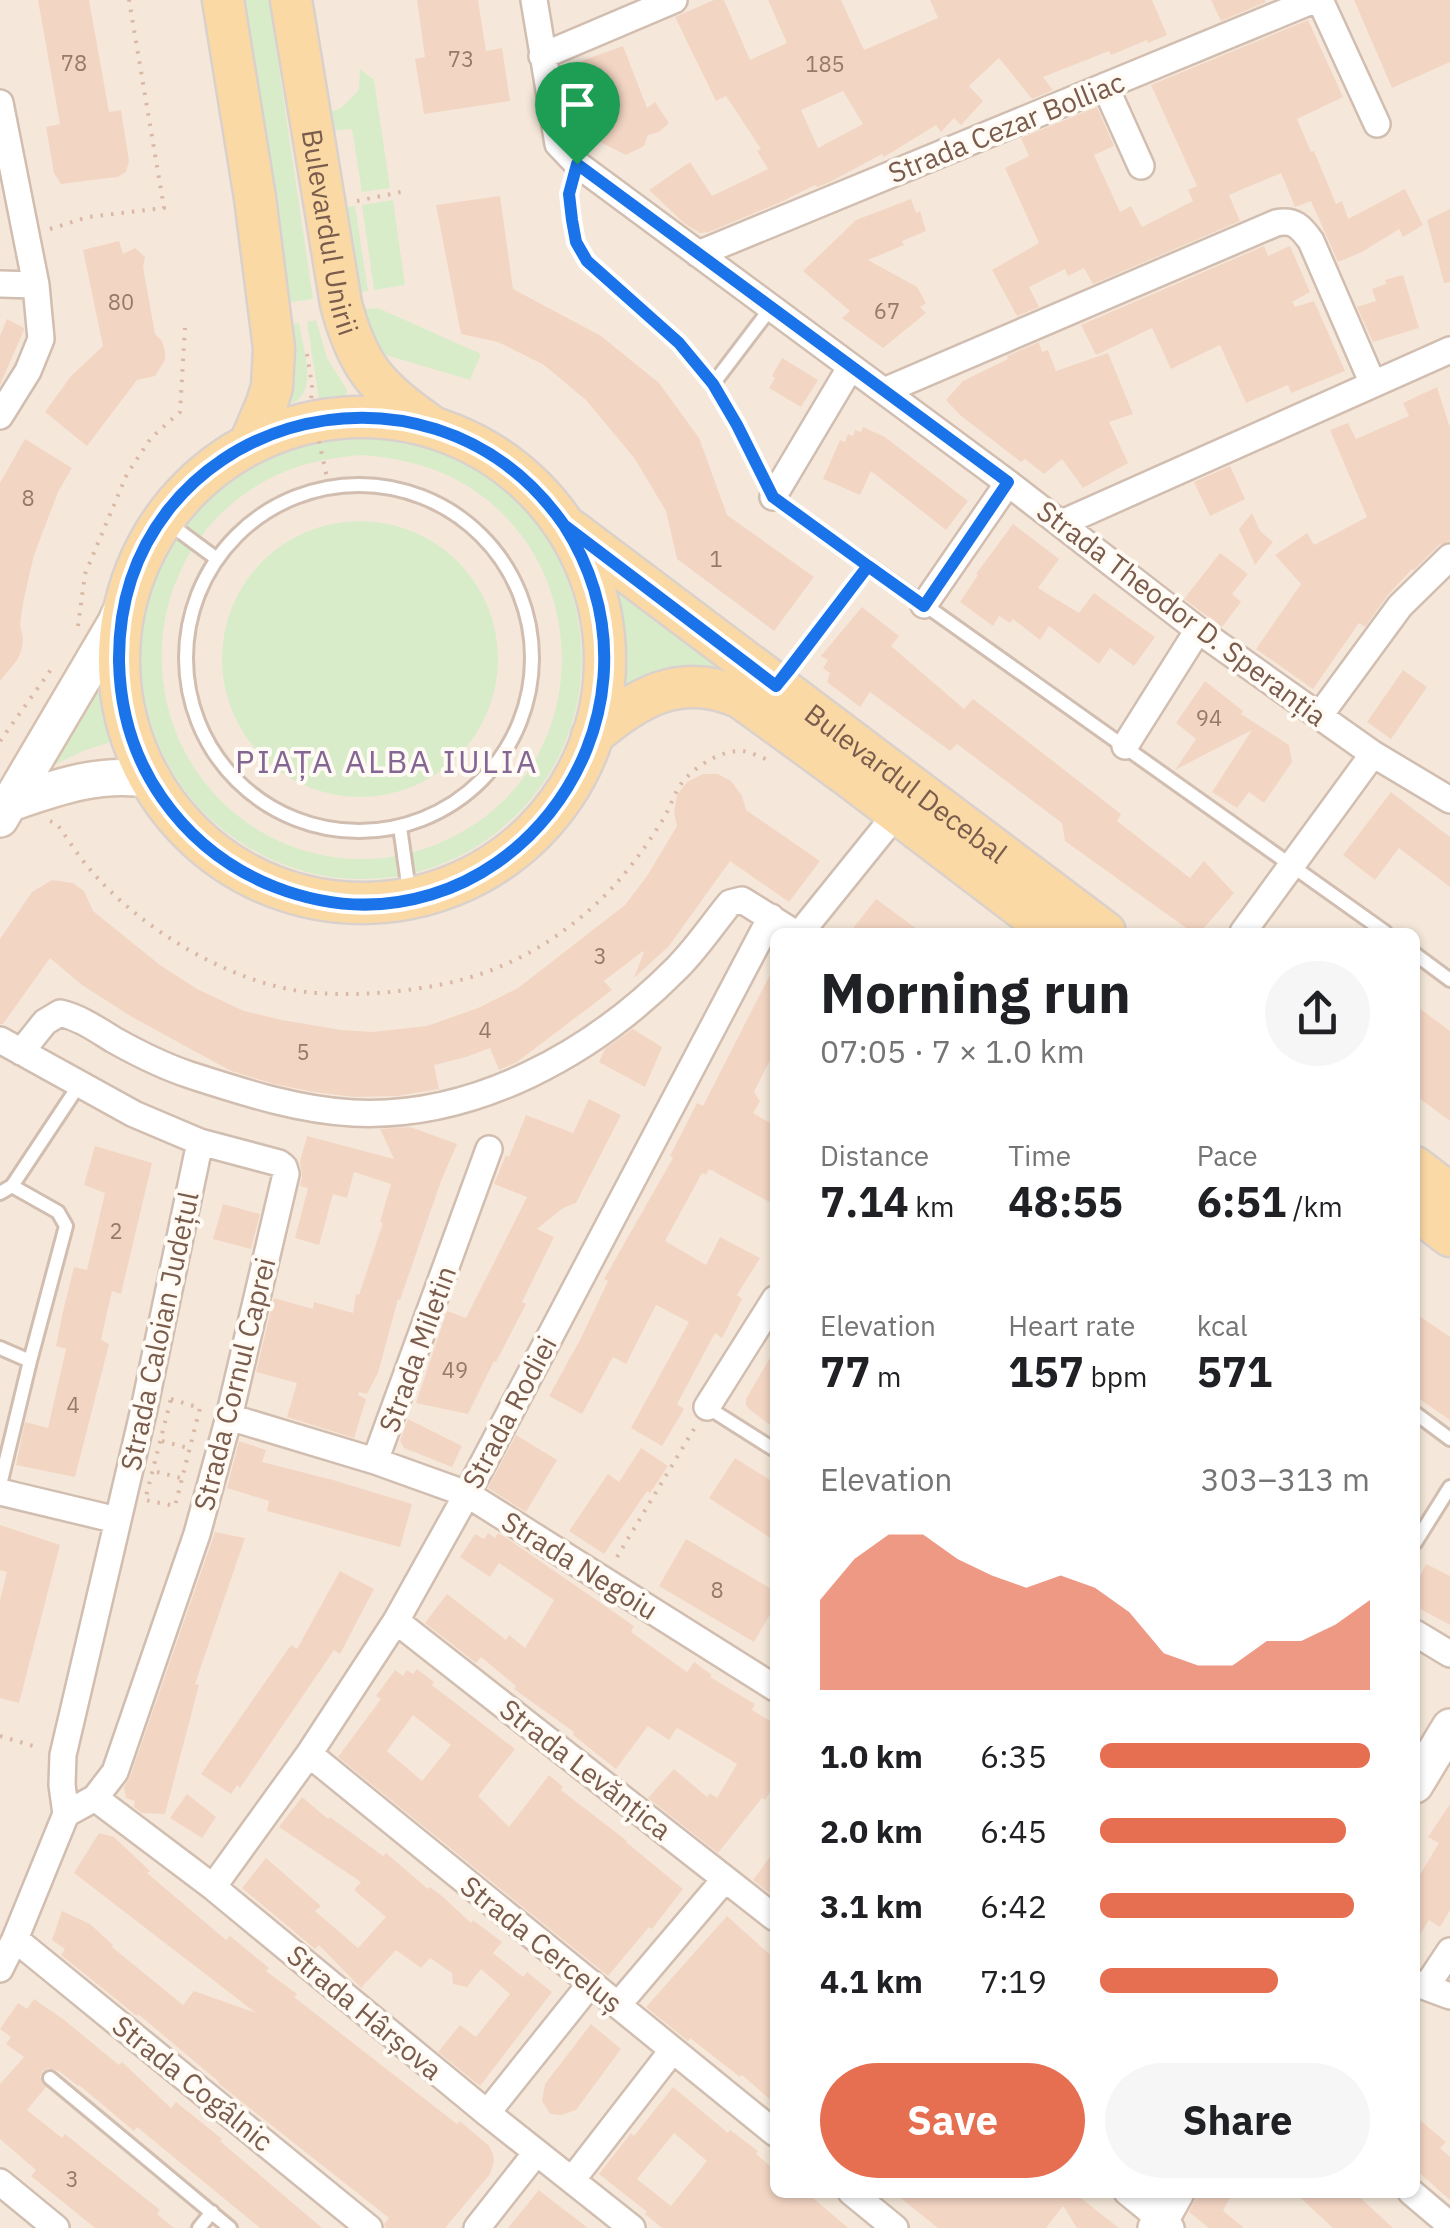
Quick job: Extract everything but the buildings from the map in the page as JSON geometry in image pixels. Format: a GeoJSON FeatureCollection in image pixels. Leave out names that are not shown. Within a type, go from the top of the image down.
{"type":"FeatureCollection","features":[{"type":"Feature","properties":{"kind":"main road"},"geometry":{"type":"LineString","coordinates":[[223,0],[274,348],[272,387],[250,444]]}},
{"type":"Feature","properties":{"kind":"main road","name":"Bulevardul Unirii"},"geometry":{"type":"LineString","coordinates":[[291,0],[348,329],[374,377],[396,400],[434,428]]}},
{"type":"Feature","properties":{"kind":"main road"},"geometry":{"type":"LineString","coordinates":[[5,811],[115,624],[143,554],[163,520],[199,479],[224,459],[296,425],[338,417],[392,418],[468,441],[514,470],[541,496],[564,525],[589,574],[602,627],[603,689],[592,736],[565,794],[546,819],[518,846],[470,878],[410,898],[373,903],[336,902],[300,895],[258,880],[226,862],[172,811],[151,780],[132,737],[121,692],[120,638],[126,600]]}},
{"type":"Feature","properties":{"kind":"main road","name":"Bulevardul Decebal"},"geometry":{"type":"LineString","coordinates":[[564,525],[1100,928]]}},
{"type":"Feature","properties":{"kind":"main road","name":"Bulevardul Decebal"},"geometry":{"type":"LineString","coordinates":[[592,736],[619,713],[663,691],[688,686],[723,690],[741,698],[1049,928]]}},
{"type":"Feature","properties":{"kind":"main road"},"geometry":{"type":"LineString","coordinates":[[5,811],[59,787],[93,779],[151,780]]}},
{"type":"Feature","properties":{"kind":"main road"},"geometry":{"type":"LineString","coordinates":[[1420,1171],[1450,1194]]}},
{"type":"Feature","properties":{"kind":"main road"},"geometry":{"type":"LineString","coordinates":[[1420,1213],[1450,1236]]}},
{"type":"Feature","properties":{"kind":"main road"},"geometry":{"type":"LineString","coordinates":[[1420,1776],[1450,1727]]}},
{"type":"Feature","properties":{"kind":"street","name":"Strada Theodor D. Speranția"},"geometry":{"type":"LineString","coordinates":[[534,0],[558,144],[577,164],[1008,482],[1198,630],[1373,754],[1450,800]]}},
{"type":"Feature","properties":{"kind":"street"},"geometry":{"type":"LineString","coordinates":[[542,56],[674,0]]}},
{"type":"Feature","properties":{"kind":"street"},"geometry":{"type":"LineString","coordinates":[[1317,0],[1377,124]]}},
{"type":"Feature","properties":{"kind":"street","name":"Strada Cezar Bolliac"},"geometry":{"type":"LineString","coordinates":[[698,254],[1317,0]]}},
{"type":"Feature","properties":{"kind":"street"},"geometry":{"type":"LineString","coordinates":[[1106,86],[1141,166]]}},
{"type":"Feature","properties":{"kind":"street"},"geometry":{"type":"LineString","coordinates":[[0,416],[28,372],[42,340],[36,286],[1,114]]}},
{"type":"Feature","properties":{"kind":"street"},"geometry":{"type":"LineString","coordinates":[[884,391],[1286,221],[1295,224],[1311,241],[1373,384]]}},
{"type":"Feature","properties":{"kind":"street"},"geometry":{"type":"LineString","coordinates":[[0,284],[36,286]]}},
{"type":"Feature","properties":{"kind":"street"},"geometry":{"type":"LineString","coordinates":[[1062,523],[1450,350]]}},
{"type":"Feature","properties":{"kind":"street"},"geometry":{"type":"LineString","coordinates":[[773,497],[850,368]]}},
{"type":"Feature","properties":{"kind":"street"},"geometry":{"type":"LineString","coordinates":[[924,606],[1008,482]]}},
{"type":"Feature","properties":{"kind":"street"},"geometry":{"type":"LineString","coordinates":[[1320,715],[1400,606],[1450,557]]}},
{"type":"Feature","properties":{"kind":"street"},"geometry":{"type":"LineString","coordinates":[[1124,746],[1198,630]]}},
{"type":"Feature","properties":{"kind":"street"},"geometry":{"type":"LineString","coordinates":[[1246,928],[1373,754]]}},
{"type":"Feature","properties":{"kind":"street"},"geometry":{"type":"LineString","coordinates":[[803,928],[897,813]]}},
{"type":"Feature","properties":{"kind":"street"},"geometry":{"type":"LineString","coordinates":[[200,1142],[134,1114],[11,1046],[60,1013],[78,1017],[164,1066],[287,1104],[381,1113],[461,1100],[506,1086],[578,1047],[678,968],[730,903],[742,900],[786,928]]}},
{"type":"Feature","properties":{"kind":"street","name":"Strada Rodiei"},"geometry":{"type":"LineString","coordinates":[[213,1886],[309,1754],[396,1621],[771,917]]}},
{"type":"Feature","properties":{"kind":"street","name":"Strada Cornul Caprei"},"geometry":{"type":"LineString","coordinates":[[95,1798],[115,1772],[196,1534],[229,1417],[286,1174],[280,1163],[200,1142]]}},
{"type":"Feature","properties":{"kind":"street","name":"Strada Caloian Județul"},"geometry":{"type":"LineString","coordinates":[[0,1969],[66,1814],[64,1755],[117,1520],[149,1438],[200,1142]]}},
{"type":"Feature","properties":{"kind":"street","name":"Strada Miletin"},"geometry":{"type":"LineString","coordinates":[[229,1417],[375,1461],[490,1149]]}},
{"type":"Feature","properties":{"kind":"street"},"geometry":{"type":"LineString","coordinates":[[707,1408],[770,1307]]}},
{"type":"Feature","properties":{"kind":"street","name":"Strada Negoiu"},"geometry":{"type":"LineString","coordinates":[[375,1461],[466,1494],[770,1676]]}},
{"type":"Feature","properties":{"kind":"street"},"geometry":{"type":"LineString","coordinates":[[0,1488],[117,1520]]}},
{"type":"Feature","properties":{"kind":"street","name":"Strada Levănțica"},"geometry":{"type":"LineString","coordinates":[[396,1621],[770,1914]]}},
{"type":"Feature","properties":{"kind":"street"},"geometry":{"type":"LineString","coordinates":[[1420,1636],[1450,1654]]}},
{"type":"Feature","properties":{"kind":"street","name":"Strada Cerceluș"},"geometry":{"type":"LineString","coordinates":[[309,1754],[770,2128]]}},
{"type":"Feature","properties":{"kind":"street"},"geometry":{"type":"LineString","coordinates":[[66,1814],[95,1798]]}},
{"type":"Feature","properties":{"kind":"street","name":"Strada Hârșova"},"geometry":{"type":"LineString","coordinates":[[95,1798],[213,1886],[632,2228]]}},
{"type":"Feature","properties":{"kind":"street"},"geometry":{"type":"LineString","coordinates":[[618,2006],[725,1878]]}},
{"type":"Feature","properties":{"kind":"street","name":"Strada Cogâlnic"},"geometry":{"type":"LineString","coordinates":[[15,1939],[369,2228]]}},
{"type":"Feature","properties":{"kind":"street"},"geometry":{"type":"LineString","coordinates":[[1430,1989],[1450,1951]]}},
{"type":"Feature","properties":{"kind":"street"},"geometry":{"type":"LineString","coordinates":[[487,2113],[591,1983]]}},
{"type":"Feature","properties":{"kind":"street"},"geometry":{"type":"LineString","coordinates":[[572,2180],[672,2051]]}},
{"type":"Feature","properties":{"kind":"street"},"geometry":{"type":"LineString","coordinates":[[477,2228],[536,2152]]}},
{"type":"Feature","properties":{"kind":"street"},"geometry":{"type":"LineString","coordinates":[[0,2182],[56,2228]]}},
{"type":"Feature","properties":{"kind":"street"},"geometry":{"type":"LineString","coordinates":[[858,2198],[895,2228]]}},
{"type":"Feature","properties":{"kind":"street"},"geometry":{"type":"LineString","coordinates":[[1136,2198],[1166,2217]]}},
{"type":"Feature","properties":{"kind":"street"},"geometry":{"type":"LineString","coordinates":[[1418,2198],[1450,2225]]}},
{"type":"Feature","properties":{"kind":"lane"},"geometry":{"type":"LineString","coordinates":[[577,164],[569,194],[576,242],[587,261],[679,343],[713,384],[773,497],[1378,928]]}},
{"type":"Feature","properties":{"kind":"lane"},"geometry":{"type":"LineString","coordinates":[[713,384],[770,309]]}},
{"type":"Feature","properties":{"kind":"lane"},"geometry":{"type":"LineString","coordinates":[[368,485],[399,489],[457,515],[502,560],[528,618],[531,682],[524,713],[503,756],[458,801],[400,827],[356,832],[326,829],[270,807],[246,790],[216,756],[196,716],[188,687],[189,628],[196,598],[217,559],[262,514],[290,499],[328,487],[368,485]]}},
{"type":"Feature","properties":{"kind":"lane"},"geometry":{"type":"LineString","coordinates":[[163,520],[217,559]]}},
{"type":"Feature","properties":{"kind":"lane"},"geometry":{"type":"LineString","coordinates":[[400,827],[410,898]]}},
{"type":"Feature","properties":{"kind":"lane"},"geometry":{"type":"LineString","coordinates":[[1420,958],[1450,980]]}},
{"type":"Feature","properties":{"kind":"lane"},"geometry":{"type":"LineString","coordinates":[[0,1488],[66,1226],[58,1212],[6,1189],[79,1085]]}},
{"type":"Feature","properties":{"kind":"lane"},"geometry":{"type":"LineString","coordinates":[[0,1348],[30,1361]]}},
{"type":"Feature","properties":{"kind":"lane"},"geometry":{"type":"LineString","coordinates":[[707,1408],[770,1447]]}},
{"type":"Feature","properties":{"kind":"lane"},"geometry":{"type":"LineString","coordinates":[[1420,1417],[1450,1439]]}},
{"type":"Feature","properties":{"kind":"lane"},"geometry":{"type":"LineString","coordinates":[[1420,1535],[1450,1487]]}},
{"type":"Feature","properties":{"kind":"lane"},"geometry":{"type":"LineString","coordinates":[[50,2078],[230,2228]]}},
{"type":"Feature","properties":{"kind":"lane"},"geometry":{"type":"LineString","coordinates":[[199,2228],[212,2212]]}},
{"type":"Feature","properties":{"kind":"path"},"geometry":{"type":"LineString","coordinates":[[26,235],[88,217],[164,208],[128,0]]}},
{"type":"Feature","properties":{"kind":"path"},"geometry":{"type":"LineString","coordinates":[[357,200],[400,192]]}},
{"type":"Feature","properties":{"kind":"path"},"geometry":{"type":"LineString","coordinates":[[78,628],[85,574],[126,474],[151,438],[180,412],[185,328]]}},
{"type":"Feature","properties":{"kind":"path"},"geometry":{"type":"LineString","coordinates":[[319,440],[328,487]]}},
{"type":"Feature","properties":{"kind":"path"},"geometry":{"type":"LineString","coordinates":[[776,686],[868,566]]}},
{"type":"Feature","properties":{"kind":"path"},"geometry":{"type":"LineString","coordinates":[[0,742],[57,660]]}},
{"type":"Feature","properties":{"kind":"path"},"geometry":{"type":"LineString","coordinates":[[171,1400],[200,1408],[175,1506],[146,1500],[152,1470],[149,1438],[171,1400]]}},
{"type":"Feature","properties":{"kind":"path"},"geometry":{"type":"LineString","coordinates":[[604,1579],[707,1408]]}},
{"type":"Feature","properties":{"kind":"path"},"geometry":{"type":"LineString","coordinates":[[149,1438],[190,1448]]}},
{"type":"Feature","properties":{"kind":"path"},"geometry":{"type":"LineString","coordinates":[[152,1470],[182,1478]]}},
{"type":"Feature","properties":{"kind":"path"},"geometry":{"type":"LineString","coordinates":[[0,1736],[64,1755]]}},
{"type":"Feature","properties":{"kind":"shaded area"},"geometry":{"type":"Polygon","coordinates":[[[0,0],[1450,0],[1450,2228],[0,2228],[0,0]]]}},
{"type":"Feature","properties":{"kind":"green space"},"geometry":{"type":"Polygon","coordinates":[[[237,0],[269,0],[313,299],[285,303],[237,0]]]}},
{"type":"Feature","properties":{"kind":"green space"},"geometry":{"type":"Polygon","coordinates":[[[360,69],[374,80],[390,188],[362,192],[352,129],[324,132],[322,115],[341,108],[359,90],[360,69]]]}},
{"type":"Feature","properties":{"kind":"green space"},"geometry":{"type":"Polygon","coordinates":[[[393,200],[405,285],[374,290],[362,205],[393,200]]]}},
{"type":"Feature","properties":{"kind":"green space"},"geometry":{"type":"Polygon","coordinates":[[[355,206],[368,291],[347,294],[333,209],[355,206]]]}},
{"type":"Feature","properties":{"kind":"green space"},"geometry":{"type":"Polygon","coordinates":[[[378,308],[481,354],[470,380],[386,355],[373,346],[355,310],[378,308]]]}},
{"type":"Feature","properties":{"kind":"green space"},"geometry":{"type":"Polygon","coordinates":[[[316,320],[327,358],[347,390],[346,396],[319,400],[307,322],[316,320]]]}},
{"type":"Feature","properties":{"kind":"green space"},"geometry":{"type":"Polygon","coordinates":[[[299,323],[306,384],[296,402],[284,406],[289,325],[299,323]]]}},
{"type":"Feature","properties":{"kind":"green space"},"geometry":{"type":"Polygon","coordinates":[[[348,437],[394,440],[448,454],[474,467],[518,502],[551,544],[572,592],[581,644],[579,695],[564,746],[537,792],[497,832],[467,852],[435,867],[382,878],[330,877],[282,864],[237,840],[196,804],[166,760],[148,712],[141,660],[146,609],[162,560],[191,515],[231,478],[262,460],[296,447],[348,437]],[[361,455],[289,470],[267,480],[223,512],[191,551],[171,596],[162,645],[165,694],[180,742],[207,785],[246,822],[274,838],[304,850],[351,859],[415,852],[445,841],[486,816],[521,781],[546,739],[559,694],[562,647],[554,601],[536,557],[507,518],[469,487],[444,474],[404,461],[361,455]]]}},
{"type":"Feature","properties":{"kind":"green space"},"geometry":{"type":"Polygon","coordinates":[[[360,521],[413,532],[437,544],[457,562],[475,582],[487,606],[498,659],[487,712],[475,736],[457,756],[437,774],[413,786],[360,797],[307,786],[283,774],[263,756],[245,736],[233,712],[222,659],[233,606],[245,582],[263,562],[283,544],[307,532],[360,521]]]}},
{"type":"Feature","properties":{"kind":"green space"},"geometry":{"type":"Polygon","coordinates":[[[614,586],[716,661],[712,669],[662,670],[617,691],[620,637],[614,586]]]}},
{"type":"Feature","properties":{"kind":"green space"},"geometry":{"type":"Polygon","coordinates":[[[101,673],[114,741],[31,776],[101,673]]]}},
{"type":"Feature","properties":{"kind":"district","name":"PIAȚA ALBA IULIA"},"geometry":{"type":"Point","coordinates":[387,761]}},
{"type":"Feature","properties":{"kind":"route"},"geometry":{"type":"LineString","coordinates":[[577,164],[569,194],[576,242],[587,261],[679,343],[713,384],[773,497],[868,566],[776,686],[564,525],[514,470],[468,441],[416,423],[356,416],[301,424],[250,444],[199,479],[173,506],[154,534],[130,586],[119,656],[126,720],[145,770],[161,796],[206,847],[258,880],[282,890],[336,902],[373,903],[416,897],[447,888],[498,862],[546,819],[586,754],[598,716],[604,676],[604,641],[595,593],[581,555],[564,525],[750,666],[776,686],[790,669],[868,566],[924,606],[1008,482],[577,164]]}}]}
